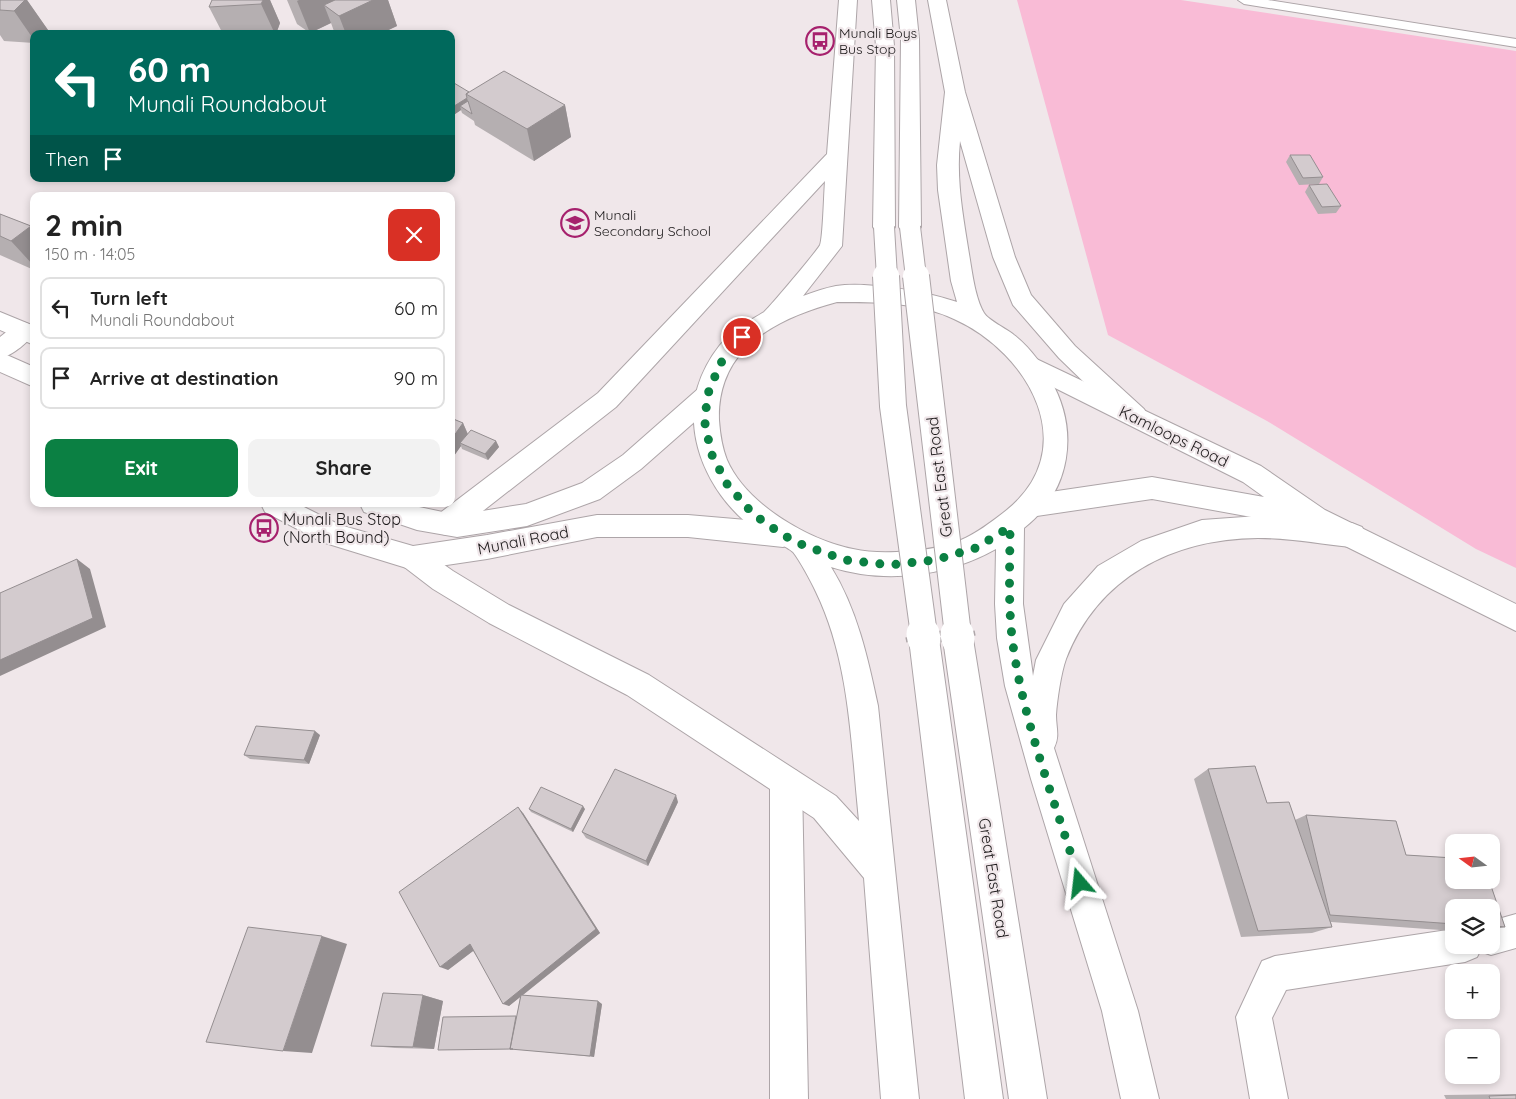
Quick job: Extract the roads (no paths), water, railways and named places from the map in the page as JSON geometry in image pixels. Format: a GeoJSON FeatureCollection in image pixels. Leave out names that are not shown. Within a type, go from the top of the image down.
{"type":"FeatureCollection","features":[{"type":"Feature","properties":{"kind":"main road"},"geometry":{"type":"LineString","coordinates":[[773,316],[831,246],[848,0]]}},
{"type":"Feature","properties":{"kind":"main road"},"geometry":{"type":"LineString","coordinates":[[881,0],[885,46],[884,227],[893,406],[984,1099]]}},
{"type":"Feature","properties":{"kind":"main road","name":"Great East Road"},"geometry":{"type":"LineString","coordinates":[[906,0],[910,39],[910,227],[958,639],[1028,1099]]}},
{"type":"Feature","properties":{"kind":"main road"},"geometry":{"type":"LineString","coordinates":[[937,0],[955,92],[1004,257],[1021,299],[1067,352],[1135,416]]}},
{"type":"Feature","properties":{"kind":"main road"},"geometry":{"type":"LineString","coordinates":[[955,92],[947,166],[948,190],[962,281],[974,319]]}},
{"type":"Feature","properties":{"kind":"main road"},"geometry":{"type":"LineString","coordinates":[[446,524],[607,400],[838,155]]}},
{"type":"Feature","properties":{"kind":"main road"},"geometry":{"type":"LineString","coordinates":[[837,294],[871,294],[907,298],[941,306],[974,319],[1004,339],[1028,364],[1046,390],[1056,420],[1057,450],[1048,480],[1020,516],[976,548],[935,560],[890,565],[845,560],[793,540],[753,514],[727,484],[712,455],[705,425],[707,396],[720,364],[742,337],[773,316],[804,302],[837,294]]}},
{"type":"Feature","properties":{"kind":"main road"},"geometry":{"type":"LineString","coordinates":[[0,320],[28,334]]}},
{"type":"Feature","properties":{"kind":"main road"},"geometry":{"type":"LineString","coordinates":[[0,350],[28,334]]}},
{"type":"Feature","properties":{"kind":"main road"},"geometry":{"type":"LineString","coordinates":[[0,361],[30,376]]}},
{"type":"Feature","properties":{"kind":"main road","name":"Kamloops Road"},"geometry":{"type":"LineString","coordinates":[[1028,364],[1252,474],[1315,518],[1516,618]]}},
{"type":"Feature","properties":{"kind":"main road","name":"Munali Road"},"geometry":{"type":"LineString","coordinates":[[382,507],[417,519],[457,526],[527,515],[591,491],[632,462],[707,396]]}},
{"type":"Feature","properties":{"kind":"main road","name":"Kamloops Road"},"geometry":{"type":"LineString","coordinates":[[1020,516],[1116,492],[1152,488],[1315,518]]}},
{"type":"Feature","properties":{"kind":"main road","name":"Munali Road"},"geometry":{"type":"LineString","coordinates":[[280,507],[332,534],[402,556],[487,547],[597,526],[688,526],[793,540]]}},
{"type":"Feature","properties":{"kind":"main road"},"geometry":{"type":"LineString","coordinates":[[1020,516],[1010,604],[1012,638],[1020,686],[1047,779],[1120,1011],[1140,1099]]}},
{"type":"Feature","properties":{"kind":"main road"},"geometry":{"type":"LineString","coordinates":[[1047,779],[1041,716],[1051,660],[1074,613],[1108,575],[1151,548],[1202,532],[1258,527],[1352,535]]}},
{"type":"Feature","properties":{"kind":"main road"},"geometry":{"type":"LineString","coordinates":[[793,540],[828,588],[850,644],[863,706],[900,1099]]}},
{"type":"Feature","properties":{"kind":"main road"},"geometry":{"type":"LineString","coordinates":[[402,556],[498,614],[638,685],[825,807],[880,871]]}},
{"type":"Feature","properties":{"kind":"main road"},"geometry":{"type":"LineString","coordinates":[[786,782],[789,1099]]}},
{"type":"Feature","properties":{"kind":"main road"},"geometry":{"type":"LineString","coordinates":[[1500,935],[1516,930]]}},
{"type":"Feature","properties":{"kind":"main road"},"geometry":{"type":"LineString","coordinates":[[1269,1099],[1254,1017],[1274,974],[1445,948]]}},
{"type":"Feature","properties":{"kind":"lane"},"geometry":{"type":"LineString","coordinates":[[1244,0],[1516,43]]}},
{"type":"Feature","properties":{"kind":"place","name":"Munali Boys Bus Stop"},"geometry":{"type":"Point","coordinates":[820,41]}},
{"type":"Feature","properties":{"kind":"place","name":"Munali Secondary School"},"geometry":{"type":"Point","coordinates":[575,223]}},
{"type":"Feature","properties":{"kind":"place","name":"Munali Bus Stop (North Bound)"},"geometry":{"type":"Point","coordinates":[264,528]}}]}
